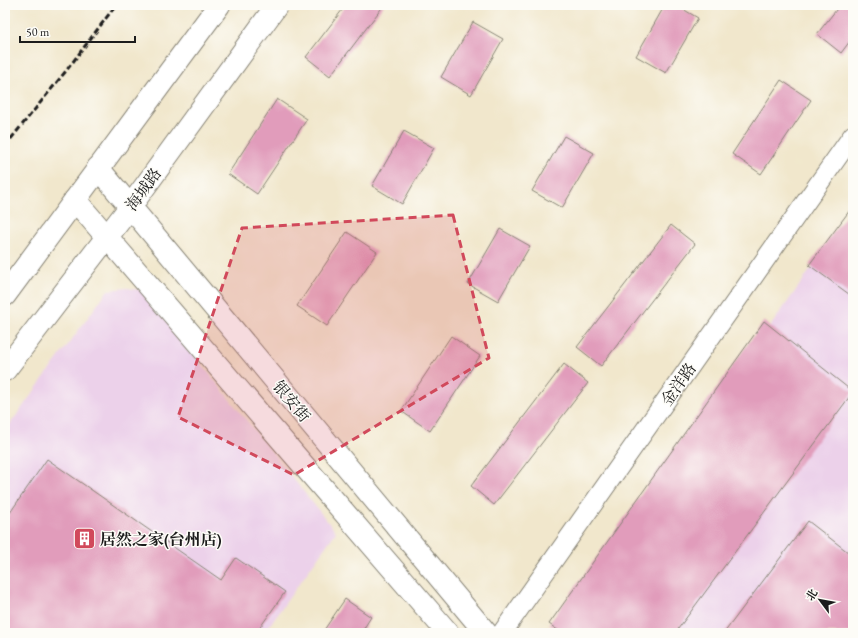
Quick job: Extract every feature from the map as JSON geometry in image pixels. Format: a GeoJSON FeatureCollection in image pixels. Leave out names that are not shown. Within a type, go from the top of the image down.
{"type":"FeatureCollection","features":[{"type":"Feature","properties":{"kind":"main road"},"geometry":{"type":"LineString","coordinates":[[5,294],[219,5]]}},
{"type":"Feature","properties":{"kind":"main road","name":"海城路"},"geometry":{"type":"LineString","coordinates":[[5,370],[130,207],[277,5]]}},
{"type":"Feature","properties":{"kind":"main road","name":"银安街"},"geometry":{"type":"LineString","coordinates":[[98,168],[486,633]]}},
{"type":"Feature","properties":{"kind":"main road","name":"银安街"},"geometry":{"type":"LineString","coordinates":[[75,200],[448,633]]}},
{"type":"Feature","properties":{"kind":"street","name":"金洋路"},"geometry":{"type":"LineString","coordinates":[[502,633],[853,135]]}},
{"type":"Feature","properties":{"kind":"highlighted area"},"geometry":{"type":"Polygon","coordinates":[[[453,215],[489,358],[294,475],[178,417],[242,228],[453,215]]]}},
{"type":"Feature","properties":{"kind":"shaded area"},"geometry":{"type":"Polygon","coordinates":[[[853,210],[853,633],[576,633],[563,618],[853,210]]]}},
{"type":"Feature","properties":{"kind":"shaded area"},"geometry":{"type":"Polygon","coordinates":[[[127,288],[142,290],[336,532],[264,633],[5,633],[5,431],[108,290],[127,288]]]}},
{"type":"Feature","properties":{"kind":"building"},"geometry":{"type":"Polygon","coordinates":[[[346,5],[384,5],[330,76],[306,57],[346,5]]]}},
{"type":"Feature","properties":{"kind":"building"},"geometry":{"type":"Polygon","coordinates":[[[665,5],[676,5],[698,18],[666,73],[636,56],[665,5]]]}},
{"type":"Feature","properties":{"kind":"building"},"geometry":{"type":"Polygon","coordinates":[[[840,5],[853,5],[853,37],[841,53],[817,34],[840,5]]]}},
{"type":"Feature","properties":{"kind":"building"},"geometry":{"type":"Polygon","coordinates":[[[473,22],[503,39],[471,95],[441,77],[473,22]]]}},
{"type":"Feature","properties":{"kind":"building"},"geometry":{"type":"Polygon","coordinates":[[[781,80],[811,100],[761,174],[732,154],[781,80]]]}},
{"type":"Feature","properties":{"kind":"building"},"geometry":{"type":"Polygon","coordinates":[[[277,99],[307,119],[257,194],[228,174],[277,99]]]}},
{"type":"Feature","properties":{"kind":"building"},"geometry":{"type":"Polygon","coordinates":[[[404,131],[434,148],[402,204],[372,186],[404,131]]]}},
{"type":"Feature","properties":{"kind":"building"},"geometry":{"type":"Polygon","coordinates":[[[564,136],[594,153],[562,208],[532,191],[564,136]]]}},
{"type":"Feature","properties":{"kind":"building"},"geometry":{"type":"Polygon","coordinates":[[[853,206],[853,297],[809,265],[853,206]]]}},
{"type":"Feature","properties":{"kind":"building"},"geometry":{"type":"Polygon","coordinates":[[[671,225],[695,244],[601,366],[577,347],[671,225]]]}},
{"type":"Feature","properties":{"kind":"building"},"geometry":{"type":"Polygon","coordinates":[[[500,229],[530,246],[498,301],[468,284],[500,229]]]}},
{"type":"Feature","properties":{"kind":"building"},"geometry":{"type":"Polygon","coordinates":[[[347,232],[377,252],[327,326],[297,306],[347,232]]]}},
{"type":"Feature","properties":{"kind":"building"},"geometry":{"type":"Polygon","coordinates":[[[764,321],[853,392],[675,633],[562,633],[549,624],[764,321]]]}},
{"type":"Feature","properties":{"kind":"building"},"geometry":{"type":"Polygon","coordinates":[[[451,336],[480,356],[430,431],[401,411],[451,336]]]}},
{"type":"Feature","properties":{"kind":"building"},"geometry":{"type":"Polygon","coordinates":[[[564,364],[588,383],[494,505],[471,486],[564,364]]]}},
{"type":"Feature","properties":{"kind":"building","name":"居然之家(台州店)"},"geometry":{"type":"Polygon","coordinates":[[[47,459],[221,580],[236,558],[285,592],[256,633],[5,633],[5,520],[47,459]]]}},
{"type":"Feature","properties":{"kind":"building"},"geometry":{"type":"Polygon","coordinates":[[[808,521],[853,556],[853,633],[724,633],[808,521]]]}},
{"type":"Feature","properties":{"kind":"building"},"geometry":{"type":"Polygon","coordinates":[[[345,599],[371,617],[361,633],[322,633],[345,599]]]}},
{"type":"Feature","properties":{"kind":"railway"},"geometry":{"type":"LineString","coordinates":[[5,146],[66,71],[116,5]]}},
{"type":"Feature","properties":{"kind":"place","name":"居然之家(台州店)"},"geometry":{"type":"Point","coordinates":[84,539]}}]}
